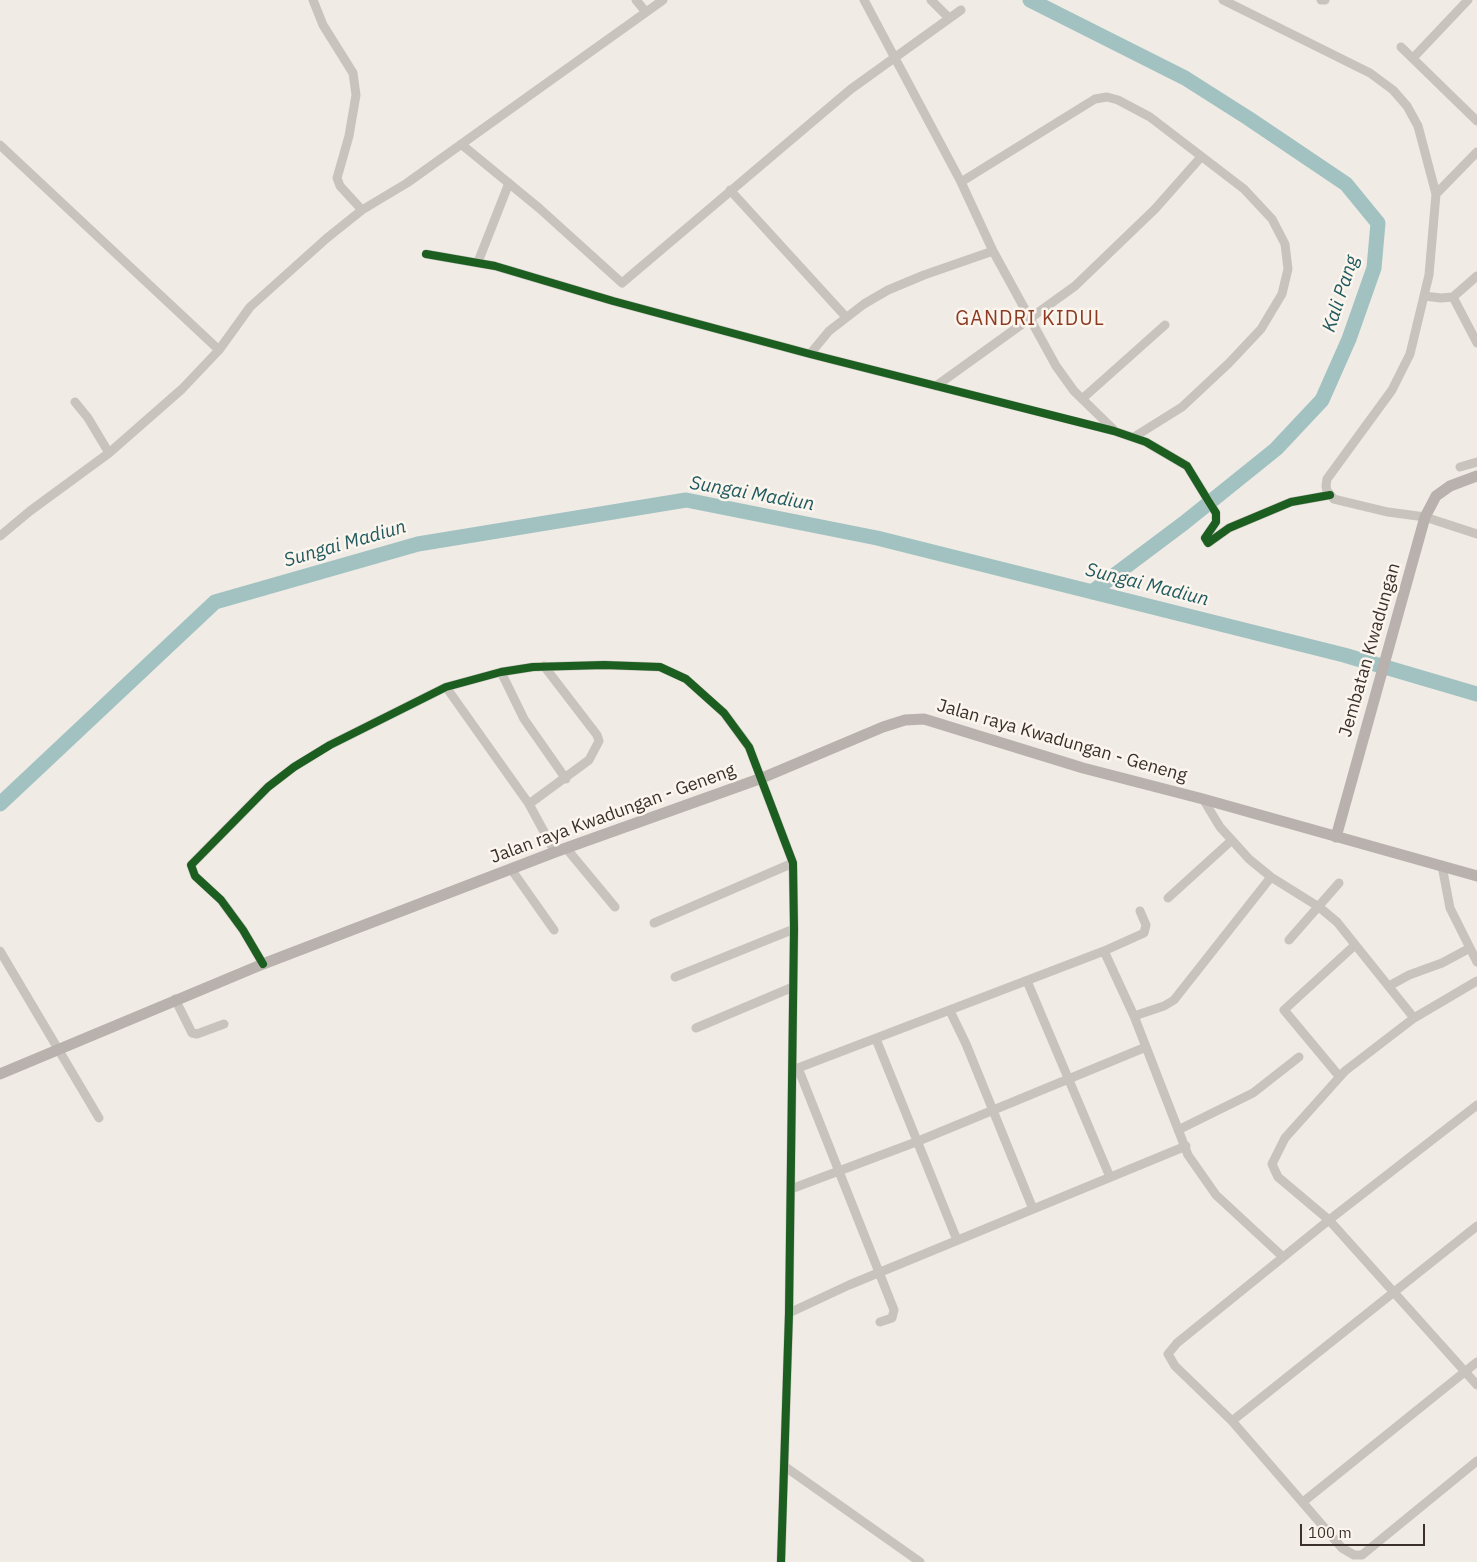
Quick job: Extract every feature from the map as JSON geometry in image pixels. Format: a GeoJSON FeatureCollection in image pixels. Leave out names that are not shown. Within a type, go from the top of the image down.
{"type":"FeatureCollection","features":[{"type":"Feature","properties":{"kind":"main road","name":"Jembatan Kwadungan"},"geometry":{"type":"LineString","coordinates":[[1336,837],[1425,517],[1436,496],[1450,486],[1477,476]]}},
{"type":"Feature","properties":{"kind":"main road","name":"Jalan raya Kwadungan - Geneng"},"geometry":{"type":"LineString","coordinates":[[0,1074],[58,1051],[175,999],[263,964],[561,850],[762,778],[883,727],[905,720],[924,719],[1083,768],[1203,799],[1477,876]]}},
{"type":"Feature","properties":{"kind":"street"},"geometry":{"type":"LineString","coordinates":[[313,0],[323,25],[342,54],[354,79],[356,95],[349,136],[337,178],[340,186],[362,210]]}},
{"type":"Feature","properties":{"kind":"street"},"geometry":{"type":"LineString","coordinates":[[636,0],[646,12]]}},
{"type":"Feature","properties":{"kind":"street"},"geometry":{"type":"LineString","coordinates":[[0,536],[30,511],[110,453],[182,389],[219,350],[250,308],[327,238],[362,210],[407,183],[663,0]]}},
{"type":"Feature","properties":{"kind":"street"},"geometry":{"type":"LineString","coordinates":[[864,0],[893,58],[961,182],[993,251],[1056,366],[1082,399],[1114,431]]}},
{"type":"Feature","properties":{"kind":"street"},"geometry":{"type":"LineString","coordinates":[[931,0],[949,18]]}},
{"type":"Feature","properties":{"kind":"street"},"geometry":{"type":"LineString","coordinates":[[1223,0],[1370,73],[1393,90],[1407,106],[1418,126],[1436,194],[1433,238],[1424,296],[1410,354],[1392,390],[1327,479],[1326,486],[1334,499],[1388,512],[1425,517],[1477,534]]}},
{"type":"Feature","properties":{"kind":"street"},"geometry":{"type":"LineString","coordinates":[[1413,58],[1468,0]]}},
{"type":"Feature","properties":{"kind":"street"},"geometry":{"type":"LineString","coordinates":[[461,144],[509,183],[622,282],[822,112],[893,58],[961,10]]}},
{"type":"Feature","properties":{"kind":"street"},"geometry":{"type":"LineString","coordinates":[[1401,47],[1477,121]]}},
{"type":"Feature","properties":{"kind":"street"},"geometry":{"type":"LineString","coordinates":[[961,182],[1095,100],[1107,97],[1118,100],[1150,117],[1244,189],[1272,218],[1285,244],[1288,269],[1282,294],[1261,329],[1229,363],[1182,406],[1134,437]]}},
{"type":"Feature","properties":{"kind":"street"},"geometry":{"type":"LineString","coordinates":[[0,145],[219,350]]}},
{"type":"Feature","properties":{"kind":"street"},"geometry":{"type":"LineString","coordinates":[[1436,194],[1477,152]]}},
{"type":"Feature","properties":{"kind":"street"},"geometry":{"type":"LineString","coordinates":[[936,386],[1075,286],[1123,242],[1201,157]]}},
{"type":"Feature","properties":{"kind":"street"},"geometry":{"type":"LineString","coordinates":[[478,262],[509,183]]}},
{"type":"Feature","properties":{"kind":"street"},"geometry":{"type":"LineString","coordinates":[[730,190],[846,317]]}},
{"type":"Feature","properties":{"kind":"street"},"geometry":{"type":"LineString","coordinates":[[810,354],[828,331],[888,290],[924,274],[993,251]]}},
{"type":"Feature","properties":{"kind":"street"},"geometry":{"type":"LineString","coordinates":[[426,254],[478,262],[810,354],[1134,437],[1159,448],[1187,466],[1216,513],[1216,522],[1205,538],[1208,543],[1229,528],[1291,502],[1330,495]]}},
{"type":"Feature","properties":{"kind":"street"},"geometry":{"type":"LineString","coordinates":[[1424,296],[1453,297],[1477,276]]}},
{"type":"Feature","properties":{"kind":"street"},"geometry":{"type":"LineString","coordinates":[[1453,297],[1477,343]]}},
{"type":"Feature","properties":{"kind":"street"},"geometry":{"type":"LineString","coordinates":[[1082,399],[1165,325]]}},
{"type":"Feature","properties":{"kind":"street"},"geometry":{"type":"LineString","coordinates":[[74,402],[88,418],[110,453]]}},
{"type":"Feature","properties":{"kind":"street"},"geometry":{"type":"LineString","coordinates":[[1460,467],[1477,462]]}},
{"type":"Feature","properties":{"kind":"street"},"geometry":{"type":"LineString","coordinates":[[529,804],[566,779],[589,760],[597,747],[597,735],[544,666]]}},
{"type":"Feature","properties":{"kind":"street"},"geometry":{"type":"LineString","coordinates":[[263,964],[243,930],[221,900],[192,873],[191,869],[194,862],[268,787],[294,767],[373,722],[446,687],[501,672],[544,666],[646,666],[671,671],[686,679],[724,713],[749,747],[793,863],[795,1069],[781,1562]]}},
{"type":"Feature","properties":{"kind":"street"},"geometry":{"type":"LineString","coordinates":[[501,672],[524,719],[566,779]]}},
{"type":"Feature","properties":{"kind":"street"},"geometry":{"type":"LineString","coordinates":[[446,687],[561,850],[615,907]]}},
{"type":"Feature","properties":{"kind":"street"},"geometry":{"type":"LineString","coordinates":[[1203,799],[1220,827],[1249,859],[1272,877],[1319,906],[1337,922],[1414,1018]]}},
{"type":"Feature","properties":{"kind":"street"},"geometry":{"type":"LineString","coordinates":[[1168,898],[1232,840]]}},
{"type":"Feature","properties":{"kind":"street"},"geometry":{"type":"LineString","coordinates":[[654,923],[793,863]]}},
{"type":"Feature","properties":{"kind":"street"},"geometry":{"type":"LineString","coordinates":[[1442,866],[1450,908],[1477,962]]}},
{"type":"Feature","properties":{"kind":"street"},"geometry":{"type":"LineString","coordinates":[[511,869],[554,930]]}},
{"type":"Feature","properties":{"kind":"street"},"geometry":{"type":"LineString","coordinates":[[1134,1016],[1164,1006],[1178,995],[1231,925],[1272,877]]}},
{"type":"Feature","properties":{"kind":"street"},"geometry":{"type":"LineString","coordinates":[[1289,940],[1339,883]]}},
{"type":"Feature","properties":{"kind":"street"},"geometry":{"type":"LineString","coordinates":[[795,1069],[1028,981],[1144,933],[1146,925],[1140,911]]}},
{"type":"Feature","properties":{"kind":"street"},"geometry":{"type":"LineString","coordinates":[[674,978],[794,928]]}},
{"type":"Feature","properties":{"kind":"street"},"geometry":{"type":"LineString","coordinates":[[1339,1076],[1284,1010],[1355,945]]}},
{"type":"Feature","properties":{"kind":"street"},"geometry":{"type":"LineString","coordinates":[[1388,986],[1408,975],[1442,963],[1470,948]]}},
{"type":"Feature","properties":{"kind":"street"},"geometry":{"type":"LineString","coordinates":[[0,951],[99,1118]]}},
{"type":"Feature","properties":{"kind":"street"},"geometry":{"type":"LineString","coordinates":[[1104,951],[1134,1016],[1178,1130],[1195,1166],[1216,1194],[1284,1257]]}},
{"type":"Feature","properties":{"kind":"street"},"geometry":{"type":"LineString","coordinates":[[1028,981],[1110,1177]]}},
{"type":"Feature","properties":{"kind":"street"},"geometry":{"type":"LineString","coordinates":[[1477,981],[1414,1018],[1366,1052],[1339,1076],[1285,1138],[1272,1164],[1278,1177],[1329,1220],[1477,1385]]}},
{"type":"Feature","properties":{"kind":"street"},"geometry":{"type":"LineString","coordinates":[[696,1028],[793,987]]}},
{"type":"Feature","properties":{"kind":"street"},"geometry":{"type":"LineString","coordinates":[[175,999],[192,1033],[196,1034],[224,1024]]}},
{"type":"Feature","properties":{"kind":"street"},"geometry":{"type":"LineString","coordinates":[[950,1011],[993,1109],[1033,1210]]}},
{"type":"Feature","properties":{"kind":"street"},"geometry":{"type":"LineString","coordinates":[[876,1039],[957,1240]]}},
{"type":"Feature","properties":{"kind":"street"},"geometry":{"type":"LineString","coordinates":[[791,1189],[916,1142],[1068,1077],[1146,1047]]}},
{"type":"Feature","properties":{"kind":"street"},"geometry":{"type":"LineString","coordinates":[[1178,1130],[1247,1097],[1299,1057]]}},
{"type":"Feature","properties":{"kind":"street"},"geometry":{"type":"LineString","coordinates":[[795,1069],[840,1170],[894,1310],[892,1318],[880,1322]]}},
{"type":"Feature","properties":{"kind":"street"},"geometry":{"type":"LineString","coordinates":[[1477,1105],[1329,1220],[1176,1343],[1168,1354],[1175,1366],[1232,1421],[1342,1548],[1354,1555],[1364,1558],[1477,1461]]}},
{"type":"Feature","properties":{"kind":"street"},"geometry":{"type":"LineString","coordinates":[[789,1313],[957,1240],[1186,1146]]}},
{"type":"Feature","properties":{"kind":"street"},"geometry":{"type":"LineString","coordinates":[[1232,1421],[1477,1226]]}},
{"type":"Feature","properties":{"kind":"street"},"geometry":{"type":"LineString","coordinates":[[1303,1502],[1477,1362]]}},
{"type":"Feature","properties":{"kind":"street"},"geometry":{"type":"LineString","coordinates":[[784,1466],[920,1562]]}},
{"type":"Feature","properties":{"kind":"waterway","name":"Kali Pang"},"geometry":{"type":"LineString","coordinates":[[1030,0],[1185,78],[1248,118],[1346,184],[1378,223],[1374,268],[1349,339],[1322,400],[1276,449],[1184,523],[1092,592]]}},
{"type":"Feature","properties":{"kind":"waterway","name":"Sungai Madiun"},"geometry":{"type":"LineString","coordinates":[[0,804],[215,602],[418,544],[686,500],[877,538],[1344,655],[1477,694]]}},
{"type":"Feature","properties":{"kind":"cycle path"},"geometry":{"type":"LineString","coordinates":[[426,254],[495,266],[613,301],[810,354],[1114,431],[1146,442],[1187,466],[1216,513],[1216,522],[1205,538],[1208,543],[1229,528],[1291,502],[1330,495]]}},
{"type":"Feature","properties":{"kind":"cycle path"},"geometry":{"type":"LineString","coordinates":[[263,964],[243,930],[221,900],[195,876],[191,865],[268,787],[294,767],[330,745],[446,687],[501,672],[533,667],[604,665],[660,667],[686,679],[724,713],[749,747],[793,863],[794,929],[789,1313],[781,1562]]}},
{"type":"Feature","properties":{"kind":"district","name":"GANDRI KIDUL"},"geometry":{"type":"Point","coordinates":[1030,319]}}]}
